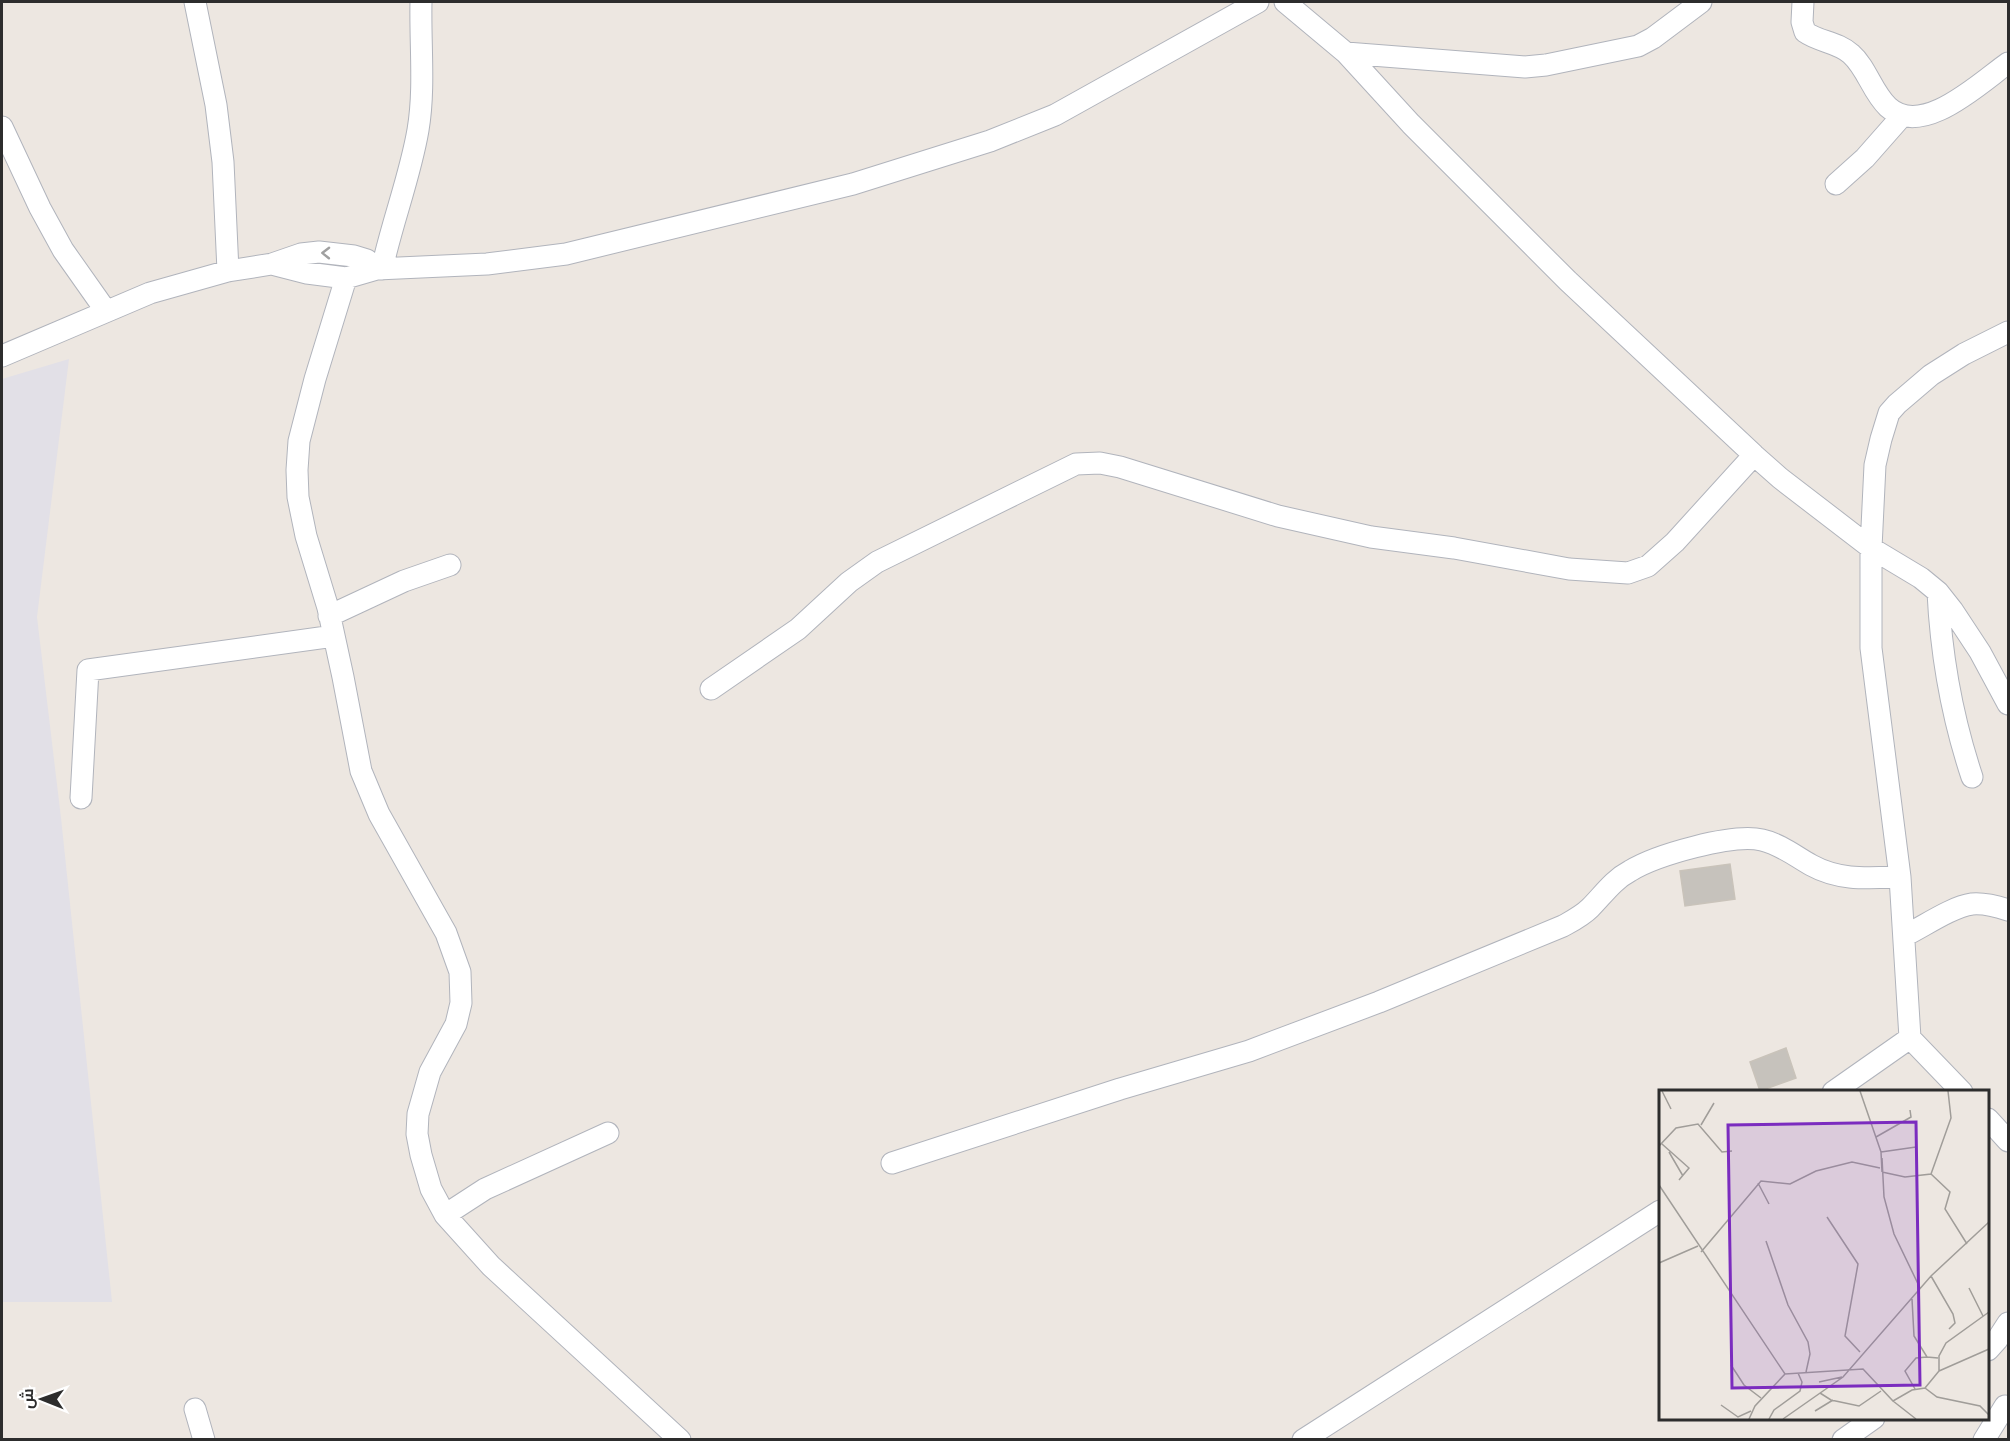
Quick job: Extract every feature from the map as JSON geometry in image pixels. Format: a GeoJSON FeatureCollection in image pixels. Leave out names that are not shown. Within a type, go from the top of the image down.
{"type":"FeatureCollection","features":[{"type":"Feature","properties":{"kind":"street"},"geometry":{"type":"LineString","coordinates":[[195,2],[217,116],[223,162],[228,271]]}},
{"type":"Feature","properties":{"kind":"street"},"geometry":{"type":"LineString","coordinates":[[380,269],[411,168],[418,128],[421,89],[421,2]]}},
{"type":"Feature","properties":{"kind":"street"},"geometry":{"type":"LineString","coordinates":[[273,264],[307,273],[346,278],[380,269],[487,264],[566,254],[853,184],[938,159],[1055,115],[1258,2]]}},
{"type":"Feature","properties":{"kind":"street"},"geometry":{"type":"LineString","coordinates":[[1285,2],[1346,53],[1411,124],[1568,281],[1754,455],[1780,478],[1871,548],[1921,578],[1938,592],[1980,652],[2008,704]]}},
{"type":"Feature","properties":{"kind":"street"},"geometry":{"type":"LineString","coordinates":[[1346,53],[1525,67],[1546,65],[1638,46],[1653,38],[1701,2]]}},
{"type":"Feature","properties":{"kind":"street"},"geometry":{"type":"LineString","coordinates":[[1803,2],[1802,22],[1805,32],[1851,54],[1888,108],[1902,116],[1911,117],[1944,108],[1979,86],[2008,63]]}},
{"type":"Feature","properties":{"kind":"street"},"geometry":{"type":"LineString","coordinates":[[1836,184],[1865,158],[1902,116]]}},
{"type":"Feature","properties":{"kind":"street"},"geometry":{"type":"LineString","coordinates":[[2,127],[40,208],[63,250],[106,311]]}},
{"type":"Feature","properties":{"kind":"street"},"geometry":{"type":"LineString","coordinates":[[2,356],[150,293],[228,271],[273,264],[302,254],[328,253],[367,260],[380,269]]}},
{"type":"Feature","properties":{"kind":"street"},"geometry":{"type":"LineString","coordinates":[[346,278],[315,378],[299,441],[298,497],[306,536],[331,626],[360,771],[379,814],[446,933],[460,972],[461,1002],[456,1024],[430,1072],[418,1114],[417,1134],[421,1155],[431,1189],[445,1215],[491,1266],[680,1440]]}},
{"type":"Feature","properties":{"kind":"street"},"geometry":{"type":"LineString","coordinates":[[1960,1090],[1910,1038],[1900,877],[1871,648],[1871,548],[1875,465],[1889,413],[1911,391],[1964,354],[2008,332]]}},
{"type":"Feature","properties":{"kind":"street"},"geometry":{"type":"LineString","coordinates":[[711,689],[798,629],[849,582],[877,562],[1076,464],[1100,463],[1120,466],[1278,516],[1371,537],[1454,548],[1569,569],[1628,573],[1648,566],[1675,542],[1754,455]]}},
{"type":"Feature","properties":{"kind":"street"},"geometry":{"type":"LineString","coordinates":[[81,798],[88,670],[331,626],[404,581],[450,565]]}},
{"type":"Feature","properties":{"kind":"street"},"geometry":{"type":"LineString","coordinates":[[1938,592],[1947,676],[1962,746],[1972,777]]}},
{"type":"Feature","properties":{"kind":"street"},"geometry":{"type":"LineString","coordinates":[[892,1163],[1120,1089],[1249,1051],[1379,1002],[1563,926],[1588,909],[1608,888],[1629,871],[1669,854],[1738,839],[1761,839],[1833,875],[1849,878],[1900,877]]}},
{"type":"Feature","properties":{"kind":"street"},"geometry":{"type":"LineString","coordinates":[[1904,936],[1954,910],[1971,904],[1990,905],[2008,910]]}},
{"type":"Feature","properties":{"kind":"street"},"geometry":{"type":"LineString","coordinates":[[1836,1090],[1910,1038]]}},
{"type":"Feature","properties":{"kind":"street"},"geometry":{"type":"LineString","coordinates":[[1989,1120],[2008,1141]]}},
{"type":"Feature","properties":{"kind":"street"},"geometry":{"type":"LineString","coordinates":[[445,1215],[485,1189],[608,1133]]}},
{"type":"Feature","properties":{"kind":"street"},"geometry":{"type":"LineString","coordinates":[[1304,1440],[1659,1213]]}},
{"type":"Feature","properties":{"kind":"street"},"geometry":{"type":"LineString","coordinates":[[1989,1349],[1998,1340],[2008,1323]]}},
{"type":"Feature","properties":{"kind":"street"},"geometry":{"type":"LineString","coordinates":[[1984,1440],[2000,1405]]}},
{"type":"Feature","properties":{"kind":"street"},"geometry":{"type":"LineString","coordinates":[[195,1409],[204,1440]]}},
{"type":"Feature","properties":{"kind":"street"},"geometry":{"type":"LineString","coordinates":[[1844,1440],[1873,1420]]}},
{"type":"Feature","properties":{"kind":"shaded area"},"geometry":{"type":"Polygon","coordinates":[[[69,359],[37,617],[61,818],[112,1302],[2,1302],[2,379],[69,359]]]}},
{"type":"Feature","properties":{"kind":"building"},"geometry":{"type":"Polygon","coordinates":[[[1730,864],[1735,899],[1685,906],[1680,871],[1730,864]]]}},
{"type":"Feature","properties":{"kind":"building"},"geometry":{"type":"Polygon","coordinates":[[[1786,1048],[1796,1078],[1760,1090],[1750,1062],[1786,1048]]]}}]}
